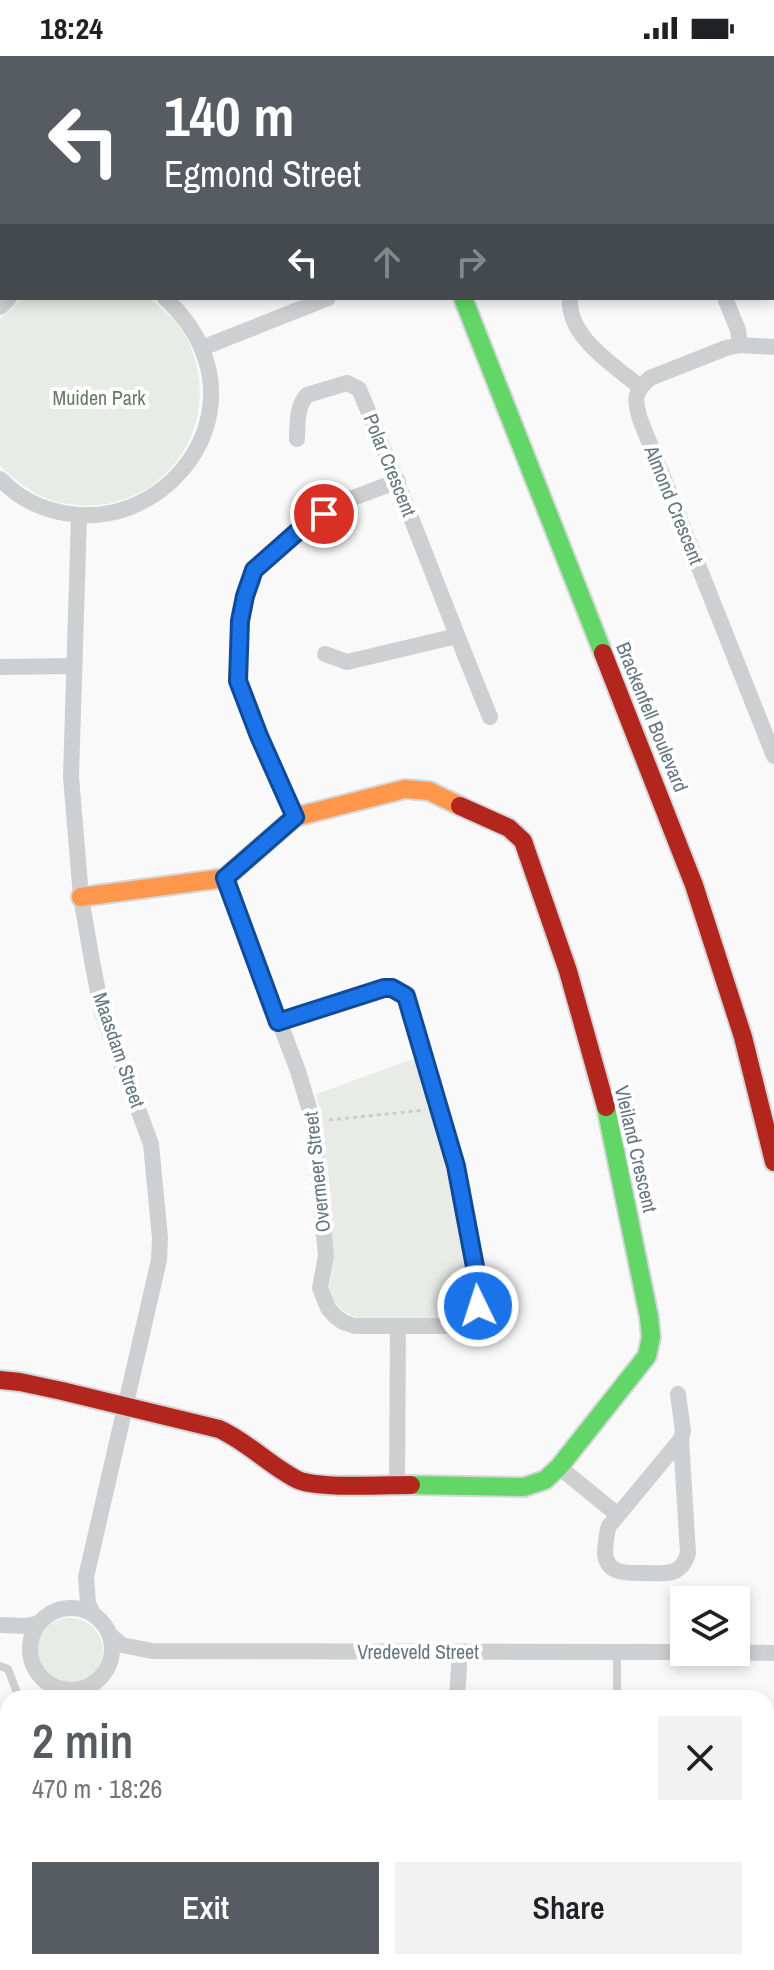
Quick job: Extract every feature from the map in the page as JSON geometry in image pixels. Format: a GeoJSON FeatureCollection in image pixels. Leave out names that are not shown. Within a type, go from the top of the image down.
{"type":"FeatureCollection","features":[{"type":"Feature","properties":{"kind":"street"},"geometry":{"type":"LineString","coordinates":[[0,479],[19,496],[48,510],[79,516],[112,513],[144,502],[180,475],[198,446],[209,414],[210,381],[202,348],[187,321],[167,300]]}},
{"type":"Feature","properties":{"kind":"street"},"geometry":{"type":"LineString","coordinates":[[202,348],[323,300]]}},
{"type":"Feature","properties":{"kind":"street","name":"Brackenfell Boulevard"},"geometry":{"type":"LineString","coordinates":[[464,300],[699,897],[743,1037],[774,1162]]}},
{"type":"Feature","properties":{"kind":"street"},"geometry":{"type":"LineString","coordinates":[[570,300],[582,338],[640,387],[650,378],[726,348],[740,345],[774,347]]}},
{"type":"Feature","properties":{"kind":"street"},"geometry":{"type":"LineString","coordinates":[[726,300],[738,330],[740,345]]}},
{"type":"Feature","properties":{"kind":"street","name":"Polar Crescent"},"geometry":{"type":"LineString","coordinates":[[297,439],[298,411],[303,398],[347,383],[359,389],[490,717]]}},
{"type":"Feature","properties":{"kind":"street","name":"Almond Crescent"},"geometry":{"type":"LineString","coordinates":[[640,387],[636,395],[640,419],[774,756]]}},
{"type":"Feature","properties":{"kind":"street"},"geometry":{"type":"LineString","coordinates":[[295,817],[238,681],[240,621],[245,596],[254,570],[305,525],[342,502],[398,481]]}},
{"type":"Feature","properties":{"kind":"street","name":"Maasdam Street"},"geometry":{"type":"LineString","coordinates":[[65,1608],[86,1577],[159,1260],[160,1238],[149,1135],[102,1012],[81,897],[71,777],[79,516]]}},
{"type":"Feature","properties":{"kind":"street"},"geometry":{"type":"LineString","coordinates":[[325,654],[347,662],[457,636]]}},
{"type":"Feature","properties":{"kind":"street"},"geometry":{"type":"LineString","coordinates":[[0,667],[73,666]]}},
{"type":"Feature","properties":{"kind":"street","name":"Vleiland Crescent"},"geometry":{"type":"LineString","coordinates":[[0,1380],[48,1388],[219,1429],[242,1439],[293,1478],[309,1484],[524,1487],[545,1480],[559,1467],[647,1356],[651,1339],[649,1317],[611,1125],[568,971],[523,841],[509,828],[429,791],[405,789],[295,817],[225,878]]}},
{"type":"Feature","properties":{"kind":"street"},"geometry":{"type":"LineString","coordinates":[[81,897],[225,878]]}},
{"type":"Feature","properties":{"kind":"street","name":"Overmeer Street"},"geometry":{"type":"LineString","coordinates":[[225,878],[298,1071],[313,1121],[326,1256],[320,1288],[328,1308],[343,1322],[355,1326],[457,1326],[474,1314],[478,1306],[480,1293],[466,1213],[440,1108]]}},
{"type":"Feature","properties":{"kind":"street"},"geometry":{"type":"LineString","coordinates":[[278,1022],[384,988],[399,991],[406,996],[440,1108]]}},
{"type":"Feature","properties":{"kind":"street"},"geometry":{"type":"LineString","coordinates":[[397,1486],[398,1326]]}},
{"type":"Feature","properties":{"kind":"street"},"geometry":{"type":"LineString","coordinates":[[678,1394],[683,1431],[688,1553],[683,1565],[669,1573],[619,1572],[611,1568],[605,1557],[609,1526],[681,1439]]}},
{"type":"Feature","properties":{"kind":"street"},"geometry":{"type":"LineString","coordinates":[[559,1467],[618,1515]]}},
{"type":"Feature","properties":{"kind":"street","name":"Maasdam Street"},"geometry":{"type":"LineString","coordinates":[[86,1577],[88,1603],[93,1614]]}},
{"type":"Feature","properties":{"kind":"street"},"geometry":{"type":"LineString","coordinates":[[52,1690],[33,1664],[30,1650],[32,1636],[39,1623],[51,1613],[65,1608],[80,1608],[104,1623],[113,1648],[106,1672],[98,1681],[82,1690]]}},
{"type":"Feature","properties":{"kind":"street"},"geometry":{"type":"LineString","coordinates":[[0,1626],[39,1623]]}},
{"type":"Feature","properties":{"kind":"street"},"geometry":{"type":"LineString","coordinates":[[0,1626],[30,1650]]}},
{"type":"Feature","properties":{"kind":"street","name":"Vredeveld Street"},"geometry":{"type":"LineString","coordinates":[[110,1635],[122,1645],[152,1651],[670,1652]]}},
{"type":"Feature","properties":{"kind":"street","name":"Vredeveld Street"},"geometry":{"type":"LineString","coordinates":[[111,1661],[152,1651]]}},
{"type":"Feature","properties":{"kind":"street"},"geometry":{"type":"LineString","coordinates":[[458,1690],[460,1652]]}},
{"type":"Feature","properties":{"kind":"street"},"geometry":{"type":"LineString","coordinates":[[750,1653],[774,1653]]}},
{"type":"Feature","properties":{"kind":"lane"},"geometry":{"type":"LineString","coordinates":[[617,1652],[617,1690]]}},
{"type":"Feature","properties":{"kind":"lane"},"geometry":{"type":"LineString","coordinates":[[0,1666],[8,1669],[16,1690]]}},
{"type":"Feature","properties":{"kind":"path"},"geometry":{"type":"LineString","coordinates":[[313,1121],[440,1108]]}},
{"type":"Feature","properties":{"kind":"green space","name":"Muiden Park"},"geometry":{"type":"Polygon","coordinates":[[[150,300],[183,332],[195,359],[200,386],[198,413],[190,439],[158,481],[134,495],[106,504],[72,504],[39,495],[0,466],[0,319],[18,302],[150,300]]]}},
{"type":"Feature","properties":{"kind":"green space"},"geometry":{"type":"Polygon","coordinates":[[[419,1057],[448,1153],[475,1290],[469,1310],[454,1319],[358,1318],[343,1311],[334,1302],[329,1290],[334,1257],[321,1113],[316,1094],[419,1057]]]}},
{"type":"Feature","properties":{"kind":"green space"},"geometry":{"type":"Polygon","coordinates":[[[70,1618],[83,1621],[93,1628],[100,1638],[103,1651],[100,1664],[93,1674],[83,1681],[70,1684],[57,1681],[47,1674],[40,1664],[37,1651],[40,1638],[47,1628],[57,1621],[70,1618]]]}},
{"type":"Feature","properties":{"kind":"traffic: fast"},"geometry":{"type":"LineString","coordinates":[[464,300],[603,653]]}},
{"type":"Feature","properties":{"kind":"traffic: fast"},"geometry":{"type":"LineString","coordinates":[[411,1485],[524,1487],[545,1480],[559,1467],[647,1356],[651,1337],[649,1317],[606,1107]]}},
{"type":"Feature","properties":{"kind":"traffic: slow"},"geometry":{"type":"LineString","coordinates":[[81,897],[225,878],[295,817],[405,789],[429,791],[460,806]]}},
{"type":"Feature","properties":{"kind":"traffic: jam"},"geometry":{"type":"LineString","coordinates":[[603,653],[694,885],[743,1037],[774,1162]]}},
{"type":"Feature","properties":{"kind":"traffic: jam"},"geometry":{"type":"LineString","coordinates":[[460,806],[509,828],[523,841],[568,971],[606,1107]]}},
{"type":"Feature","properties":{"kind":"traffic: jam"},"geometry":{"type":"LineString","coordinates":[[0,1380],[62,1391],[219,1429],[288,1474],[308,1483],[336,1486],[411,1485]]}},
{"type":"Feature","properties":{"kind":"route"},"geometry":{"type":"LineString","coordinates":[[324,514],[305,525],[254,570],[245,596],[240,621],[238,681],[295,817],[225,878],[278,1022],[384,988],[392,988],[406,996],[456,1166],[480,1293],[478,1306]]}}]}
